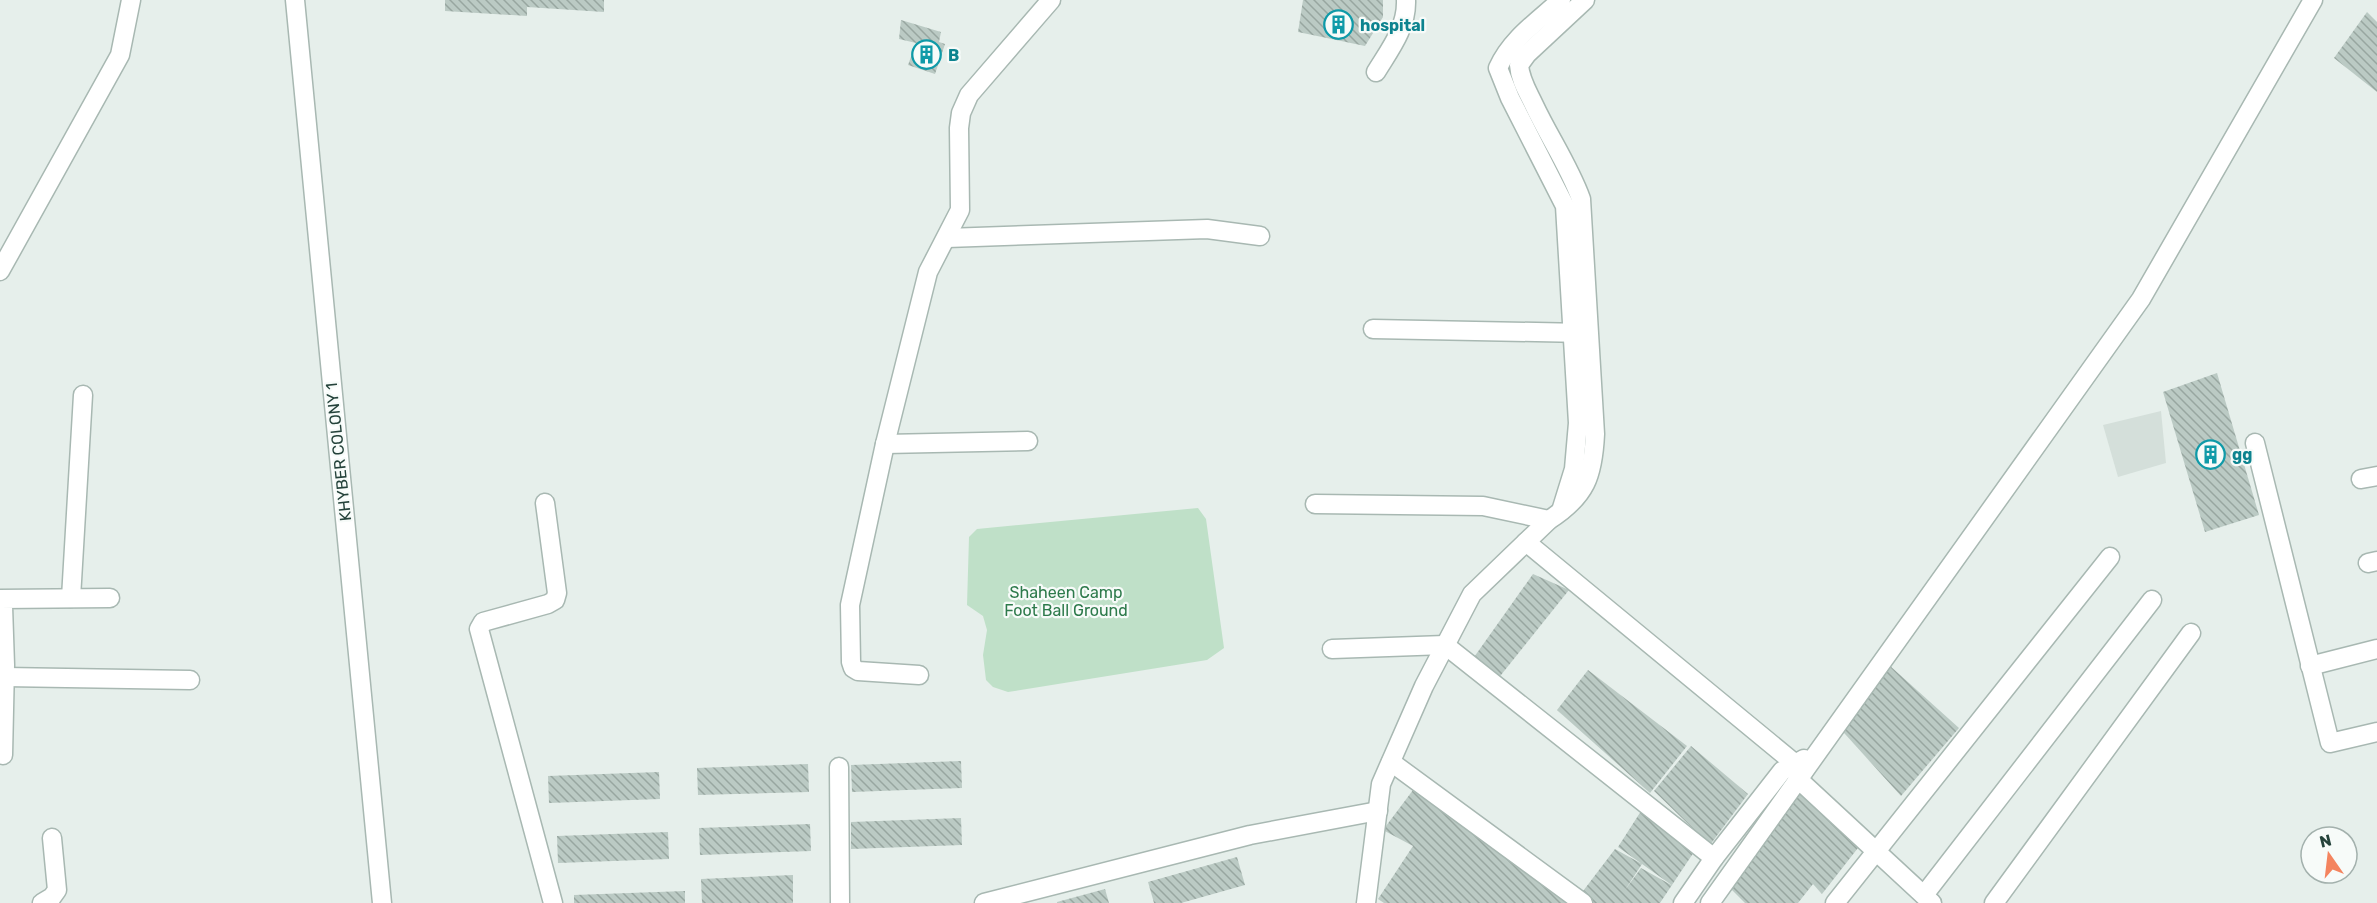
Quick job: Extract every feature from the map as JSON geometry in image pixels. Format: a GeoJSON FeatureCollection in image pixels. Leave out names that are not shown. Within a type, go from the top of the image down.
{"type":"FeatureCollection","features":[{"type":"Feature","properties":{"kind":"street"},"geometry":{"type":"LineString","coordinates":[[0,271],[120,55],[131,0]]}},
{"type":"Feature","properties":{"kind":"street","name":"KHYBER COLONY 1"},"geometry":{"type":"LineString","coordinates":[[295,0],[382,903]]}},
{"type":"Feature","properties":{"kind":"street"},"geometry":{"type":"LineString","coordinates":[[919,675],[858,671],[853,668],[850,605],[885,444],[928,272],[960,210],[959,128],[961,113],[969,95],[1051,0]]}},
{"type":"Feature","properties":{"kind":"street"},"geometry":{"type":"LineString","coordinates":[[1376,72],[1401,31],[1406,18],[1406,0]]}},
{"type":"Feature","properties":{"kind":"street"},"geometry":{"type":"LineString","coordinates":[[1370,901],[1381,784],[1424,686],[1472,594],[1583,492],[1593,463],[1595,434],[1565,206],[1510,98],[1498,68],[1504,53],[1516,39],[1561,0]]}},
{"type":"Feature","properties":{"kind":"street"},"geometry":{"type":"LineString","coordinates":[[1580,333],[1581,199],[1573,176],[1549,136],[1523,84],[1519,65],[1527,54],[1585,0]]}},
{"type":"Feature","properties":{"kind":"street"},"geometry":{"type":"LineString","coordinates":[[1710,903],[1798,771],[1815,754],[2141,299],[2313,0]]}},
{"type":"Feature","properties":{"kind":"street"},"geometry":{"type":"LineString","coordinates":[[947,238],[1207,229],[1260,236]]}},
{"type":"Feature","properties":{"kind":"street"},"geometry":{"type":"LineString","coordinates":[[1373,329],[1580,333]]}},
{"type":"Feature","properties":{"kind":"street"},"geometry":{"type":"LineString","coordinates":[[71,598],[83,395]]}},
{"type":"Feature","properties":{"kind":"street"},"geometry":{"type":"LineString","coordinates":[[885,444],[1028,441]]}},
{"type":"Feature","properties":{"kind":"street"},"geometry":{"type":"LineString","coordinates":[[2255,443],[2330,743],[2377,732]]}},
{"type":"Feature","properties":{"kind":"street"},"geometry":{"type":"LineString","coordinates":[[545,503],[557,593],[555,600],[483,622],[479,629],[553,903]]}},
{"type":"Feature","properties":{"kind":"street"},"geometry":{"type":"LineString","coordinates":[[1315,504],[1483,506],[1555,516]]}},
{"type":"Feature","properties":{"kind":"street"},"geometry":{"type":"LineString","coordinates":[[1526,542],[1798,771],[1928,899],[2152,600]]}},
{"type":"Feature","properties":{"kind":"street"},"geometry":{"type":"LineString","coordinates":[[1835,903],[2110,557]]}},
{"type":"Feature","properties":{"kind":"street"},"geometry":{"type":"LineString","coordinates":[[3,755],[5,677],[3,606],[0,599],[110,598]]}},
{"type":"Feature","properties":{"kind":"street"},"geometry":{"type":"LineString","coordinates":[[1994,903],[2191,633]]}},
{"type":"Feature","properties":{"kind":"street"},"geometry":{"type":"LineString","coordinates":[[1332,649],[1445,645],[1714,858]]}},
{"type":"Feature","properties":{"kind":"street"},"geometry":{"type":"LineString","coordinates":[[2310,666],[2377,649]]}},
{"type":"Feature","properties":{"kind":"street"},"geometry":{"type":"LineString","coordinates":[[5,677],[190,680]]}},
{"type":"Feature","properties":{"kind":"street"},"geometry":{"type":"LineString","coordinates":[[1391,762],[1583,903]]}},
{"type":"Feature","properties":{"kind":"street"},"geometry":{"type":"LineString","coordinates":[[839,766],[840,903]]}},
{"type":"Feature","properties":{"kind":"street"},"geometry":{"type":"LineString","coordinates":[[1683,903],[1714,858],[1782,771],[1798,771]]}},
{"type":"Feature","properties":{"kind":"street"},"geometry":{"type":"LineString","coordinates":[[984,903],[1250,836],[1378,811]]}},
{"type":"Feature","properties":{"kind":"street"},"geometry":{"type":"LineString","coordinates":[[42,903],[57,890],[52,838]]}},
{"type":"Feature","properties":{"kind":"shaded area"},"geometry":{"type":"Polygon","coordinates":[[[2161,411],[2166,463],[2118,477],[2103,425],[2161,411]]]}},
{"type":"Feature","properties":{"kind":"green space","name":"Shaheen Camp Foot Ball Ground"},"geometry":{"type":"Polygon","coordinates":[[[1198,508],[1206,519],[1224,648],[1207,660],[1008,692],[993,687],[986,680],[983,655],[987,630],[983,616],[967,605],[969,537],[977,529],[1198,508]]]}},
{"type":"Feature","properties":{"kind":"building"},"geometry":{"type":"Polygon","coordinates":[[[445,0],[604,0],[604,12],[527,7],[527,16],[445,11],[445,0]]]}},
{"type":"Feature","properties":{"kind":"building","name":"hospital"},"geometry":{"type":"Polygon","coordinates":[[[1303,0],[1383,0],[1383,17],[1365,46],[1298,32],[1303,0]]]}},
{"type":"Feature","properties":{"kind":"building"},"geometry":{"type":"Polygon","coordinates":[[[2367,12],[2377,22],[2377,92],[2334,58],[2367,12]]]}},
{"type":"Feature","properties":{"kind":"building","name":"B"},"geometry":{"type":"Polygon","coordinates":[[[901,20],[941,32],[939,42],[945,44],[935,74],[908,65],[916,43],[899,39],[901,20]]]}},
{"type":"Feature","properties":{"kind":"building","name":"gg"},"geometry":{"type":"Polygon","coordinates":[[[2217,373],[2259,515],[2205,532],[2163,392],[2217,373]]]}},
{"type":"Feature","properties":{"kind":"building"},"geometry":{"type":"Polygon","coordinates":[[[1533,574],[1569,590],[1497,680],[1472,660],[1533,574]]]}},
{"type":"Feature","properties":{"kind":"building"},"geometry":{"type":"Polygon","coordinates":[[[1889,665],[1959,728],[1901,796],[1836,724],[1889,665]]]}},
{"type":"Feature","properties":{"kind":"building"},"geometry":{"type":"Polygon","coordinates":[[[1588,670],[1687,746],[1650,793],[1557,710],[1588,670]]]}},
{"type":"Feature","properties":{"kind":"building"},"geometry":{"type":"Polygon","coordinates":[[[1691,746],[1748,794],[1710,845],[1654,791],[1691,746]]]}},
{"type":"Feature","properties":{"kind":"building"},"geometry":{"type":"Polygon","coordinates":[[[961,761],[962,788],[852,792],[851,765],[961,761]]]}},
{"type":"Feature","properties":{"kind":"building"},"geometry":{"type":"Polygon","coordinates":[[[808,764],[809,792],[698,795],[697,768],[808,764]]]}},
{"type":"Feature","properties":{"kind":"building"},"geometry":{"type":"Polygon","coordinates":[[[659,772],[660,799],[549,803],[548,776],[659,772]]]}},
{"type":"Feature","properties":{"kind":"building"},"geometry":{"type":"Polygon","coordinates":[[[1416,786],[1575,903],[1384,903],[1378,899],[1413,846],[1383,830],[1416,786]]]}},
{"type":"Feature","properties":{"kind":"building"},"geometry":{"type":"Polygon","coordinates":[[[1799,786],[1865,839],[1822,894],[1813,884],[1798,903],[1745,903],[1727,885],[1799,786]]]}},
{"type":"Feature","properties":{"kind":"building"},"geometry":{"type":"Polygon","coordinates":[[[1643,808],[1696,849],[1672,885],[1618,847],[1643,808]]]}},
{"type":"Feature","properties":{"kind":"building"},"geometry":{"type":"Polygon","coordinates":[[[961,818],[962,845],[851,849],[851,822],[961,818]]]}},
{"type":"Feature","properties":{"kind":"building"},"geometry":{"type":"Polygon","coordinates":[[[810,824],[811,851],[700,855],[699,828],[810,824]]]}},
{"type":"Feature","properties":{"kind":"building"},"geometry":{"type":"Polygon","coordinates":[[[668,832],[669,859],[558,863],[557,836],[668,832]]]}},
{"type":"Feature","properties":{"kind":"building"},"geometry":{"type":"Polygon","coordinates":[[[1615,849],[1642,864],[1625,890],[1641,868],[1672,885],[1660,903],[1591,903],[1580,895],[1615,849]]]}},
{"type":"Feature","properties":{"kind":"building"},"geometry":{"type":"Polygon","coordinates":[[[1237,857],[1245,885],[1181,903],[1154,903],[1148,882],[1237,857]]]}},
{"type":"Feature","properties":{"kind":"building"},"geometry":{"type":"Polygon","coordinates":[[[793,875],[793,903],[702,903],[701,879],[793,875]]]}},
{"type":"Feature","properties":{"kind":"building"},"geometry":{"type":"Polygon","coordinates":[[[1105,889],[1109,903],[1057,903],[1057,902],[1105,889]]]}},
{"type":"Feature","properties":{"kind":"building"},"geometry":{"type":"Polygon","coordinates":[[[685,891],[685,903],[574,903],[574,895],[685,891]]]}},
{"type":"Feature","properties":{"kind":"place","name":"hospital"},"geometry":{"type":"Point","coordinates":[1339,25]}},
{"type":"Feature","properties":{"kind":"place","name":"B"},"geometry":{"type":"Point","coordinates":[927,55]}},
{"type":"Feature","properties":{"kind":"place","name":"gg"},"geometry":{"type":"Point","coordinates":[2211,454]}}]}
